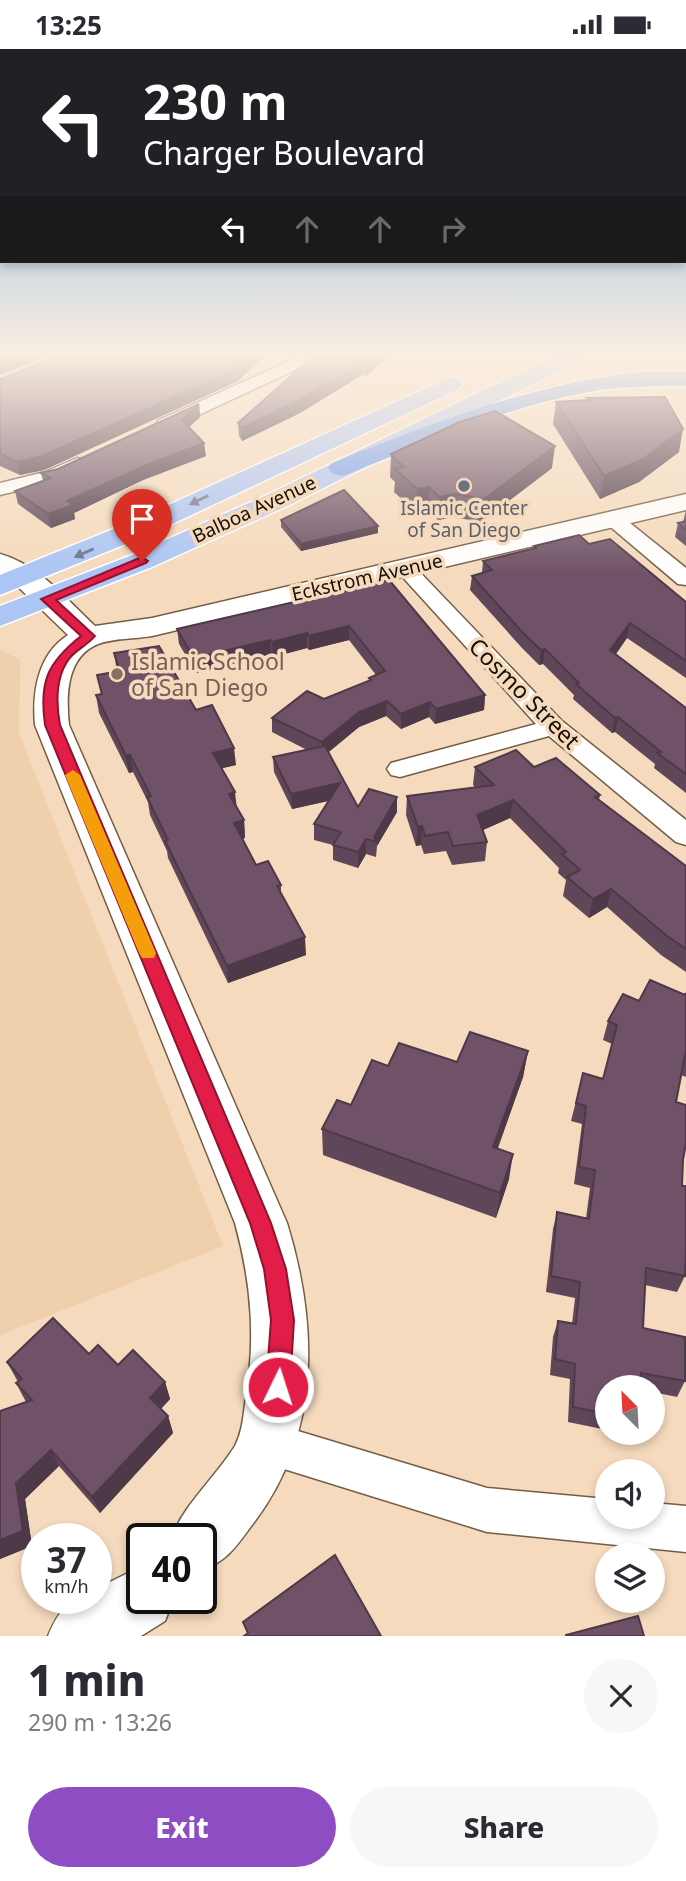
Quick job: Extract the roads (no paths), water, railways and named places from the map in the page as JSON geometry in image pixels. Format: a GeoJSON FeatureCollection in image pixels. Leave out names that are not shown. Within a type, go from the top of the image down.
{"type":"FeatureCollection","features":[{"type":"Feature","properties":{"kind":"highway"},"geometry":{"type":"LineString","coordinates":[[341,468],[452,426]]}},
{"type":"Feature","properties":{"kind":"main road","name":"Balboa Avenue"},"geometry":{"type":"LineString","coordinates":[[8,575],[143,527],[360,426]]}},
{"type":"Feature","properties":{"kind":"main road","name":"Balboa Avenue"},"geometry":{"type":"LineString","coordinates":[[0,617],[155,555],[278,500],[427,426]]}},
{"type":"Feature","properties":{"kind":"street"},"geometry":{"type":"LineString","coordinates":[[153,429],[159,426]]}},
{"type":"Feature","properties":{"kind":"street"},"geometry":{"type":"LineString","coordinates":[[0,489],[52,476],[90,458]]}},
{"type":"Feature","properties":{"kind":"street","name":"Eckstrom Avenue"},"geometry":{"type":"LineString","coordinates":[[89,636],[152,627],[686,502]]}},
{"type":"Feature","properties":{"kind":"street"},"geometry":{"type":"LineString","coordinates":[[613,519],[686,579]]}},
{"type":"Feature","properties":{"kind":"street","name":"Cosmo Street"},"geometry":{"type":"LineString","coordinates":[[405,568],[553,727],[686,835]]}},
{"type":"Feature","properties":{"kind":"street"},"geometry":{"type":"LineString","coordinates":[[8,575],[48,599],[89,636],[64,656],[53,680],[49,703],[52,725],[261,1223],[275,1269],[282,1320],[278,1387],[268,1443],[239,1492],[214,1523]]}},
{"type":"Feature","properties":{"kind":"street"},"geometry":{"type":"LineString","coordinates":[[400,769],[553,727]]}},
{"type":"Feature","properties":{"kind":"street"},"geometry":{"type":"LineString","coordinates":[[268,1443],[487,1510],[686,1529]]}},
{"type":"Feature","properties":{"kind":"street"},"geometry":{"type":"LineString","coordinates":[[81,1636],[126,1608]]}},
{"type":"Feature","properties":{"kind":"place","name":"Islamic Center of San Diego"},"geometry":{"type":"Point","coordinates":[464,486]}},
{"type":"Feature","properties":{"kind":"place","name":"Islamic School of San Diego"},"geometry":{"type":"Point","coordinates":[117,674]}}]}
